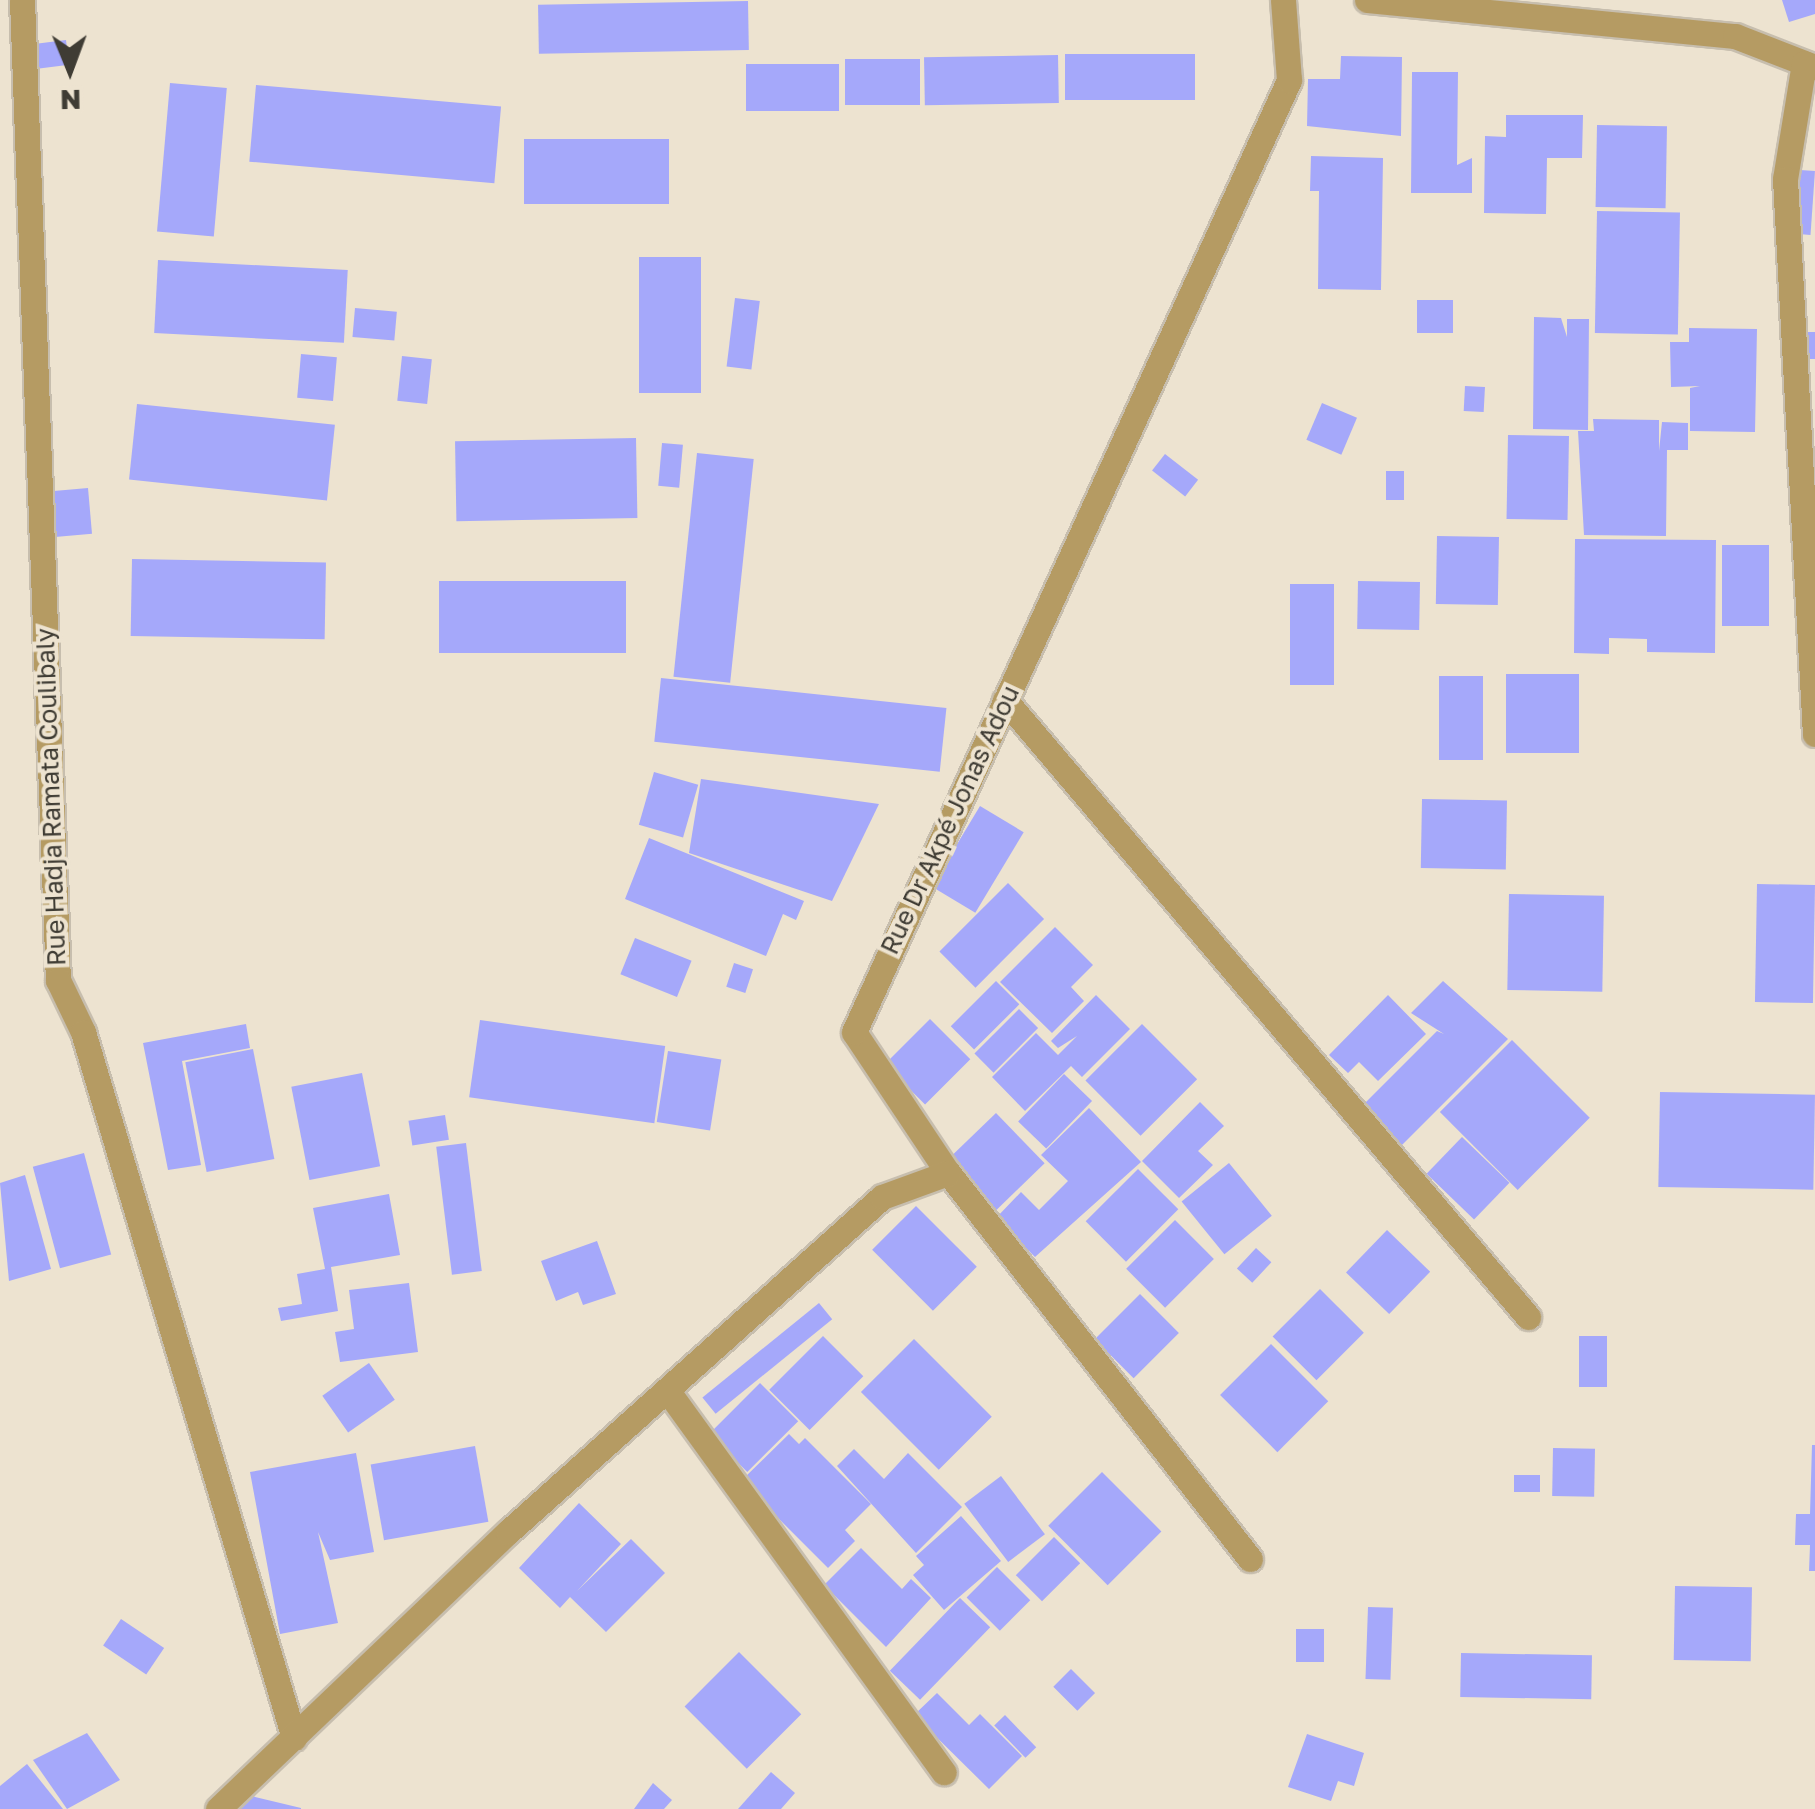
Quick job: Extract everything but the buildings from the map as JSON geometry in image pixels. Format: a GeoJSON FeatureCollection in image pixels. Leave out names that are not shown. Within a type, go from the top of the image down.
{"type":"FeatureCollection","features":[{"type":"Feature","properties":{"kind":"street","name":"Rue Hadja Ramata Coulibaly"},"geometry":{"type":"LineString","coordinates":[[22,0],[58,980],[83,1032],[294,1738]]}},
{"type":"Feature","properties":{"kind":"street","name":"Rue Dr Akpé Jonas Adou"},"geometry":{"type":"LineString","coordinates":[[1250,1560],[948,1173],[854,1032],[1289,80],[1282,0]]}},
{"type":"Feature","properties":{"kind":"street"},"geometry":{"type":"LineString","coordinates":[[1367,0],[1735,36],[1810,65],[1784,179],[1815,734]]}},
{"type":"Feature","properties":{"kind":"street"},"geometry":{"type":"LineString","coordinates":[[1005,700],[1528,1317]]}},
{"type":"Feature","properties":{"kind":"street"},"geometry":{"type":"LineString","coordinates":[[218,1809],[667,1390],[882,1197],[948,1173]]}},
{"type":"Feature","properties":{"kind":"street"},"geometry":{"type":"LineString","coordinates":[[667,1390],[944,1772]]}}]}
